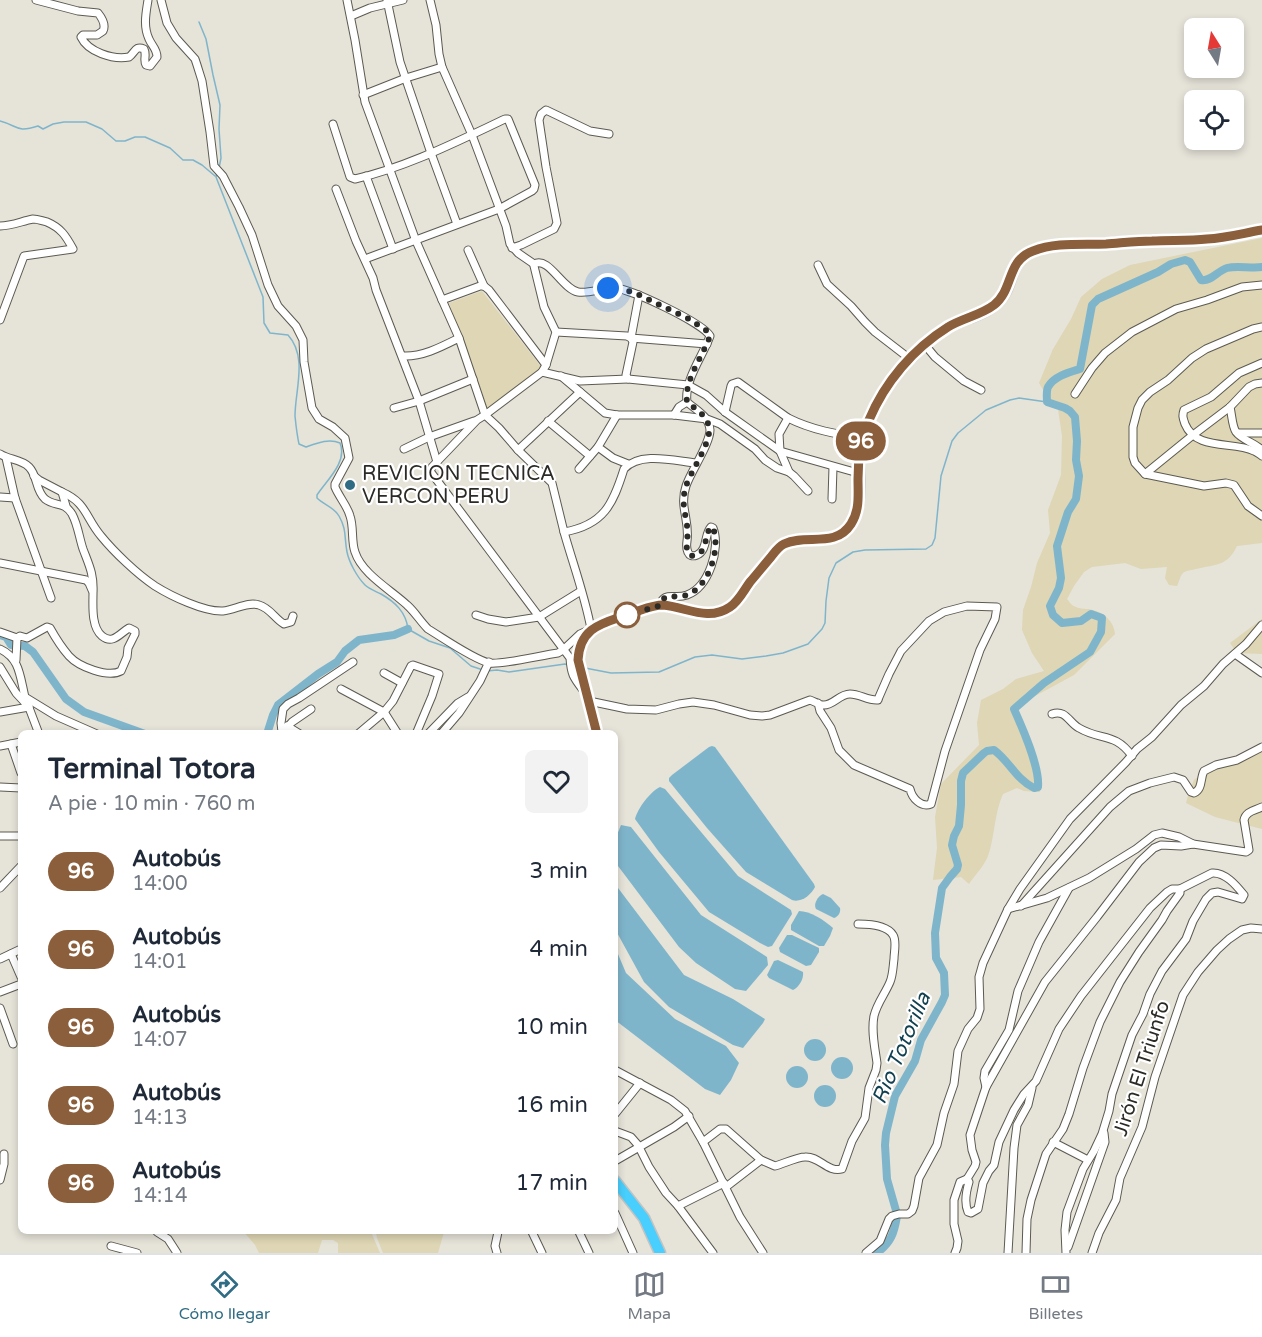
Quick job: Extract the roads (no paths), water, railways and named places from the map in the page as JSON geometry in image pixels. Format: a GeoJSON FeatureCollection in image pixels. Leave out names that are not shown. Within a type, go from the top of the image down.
{"type":"FeatureCollection","features":[{"type":"Feature","properties":{"kind":"highway"},"geometry":{"type":"LineString","coordinates":[[596,730],[588,698],[574,659],[591,629],[604,621],[664,605],[695,613],[721,612],[737,600],[780,546],[795,540],[817,541],[834,538],[841,534],[852,522],[859,501],[858,473],[862,438],[876,404],[888,384],[935,336],[951,325],[997,303],[1004,294],[1018,260],[1024,255],[1049,246],[1192,241],[1262,230]]}},
{"type":"Feature","properties":{"kind":"highway"},"geometry":{"type":"LineString","coordinates":[[618,1185],[644,1218],[660,1253]]}},
{"type":"Feature","properties":{"kind":"street"},"geometry":{"type":"LineString","coordinates":[[36,0],[98,14],[103,21],[103,31],[97,35],[83,35],[81,37],[83,42],[101,54],[116,58],[129,57],[136,49],[144,49],[146,53],[144,62],[150,66],[157,57],[157,51],[149,39],[146,26],[148,0]]}},
{"type":"Feature","properties":{"kind":"street"},"geometry":{"type":"LineString","coordinates":[[161,0],[167,23],[195,59],[203,91],[212,156],[218,171],[252,235],[268,285],[278,306],[296,326],[303,340],[304,362],[312,408],[319,419],[333,427],[345,438],[349,458],[335,487],[350,515],[355,553],[361,563],[383,586],[404,602],[428,629],[489,663],[564,650],[580,634],[591,629],[564,532],[554,486],[486,415],[459,338],[416,241],[363,95],[347,0]]}},
{"type":"Feature","properties":{"kind":"street"},"geometry":{"type":"LineString","coordinates":[[351,16],[387,2],[403,0]]}},
{"type":"Feature","properties":{"kind":"street"},"geometry":{"type":"LineString","coordinates":[[404,449],[486,415],[542,372],[556,332],[544,307],[534,264],[512,248],[472,135],[442,67],[430,0]]}},
{"type":"Feature","properties":{"kind":"street"},"geometry":{"type":"LineString","coordinates":[[387,2],[400,62],[457,224]]}},
{"type":"Feature","properties":{"kind":"street"},"geometry":{"type":"LineString","coordinates":[[363,95],[442,67]]}},
{"type":"Feature","properties":{"kind":"street"},"geometry":{"type":"LineString","coordinates":[[512,248],[554,229],[557,223],[544,155],[539,120],[541,114],[546,110],[590,131],[609,134]]}},
{"type":"Feature","properties":{"kind":"street"},"geometry":{"type":"LineString","coordinates":[[333,124],[350,177],[355,179],[390,170],[508,119],[535,185],[532,191],[499,209],[365,260]]}},
{"type":"Feature","properties":{"kind":"street"},"geometry":{"type":"LineString","coordinates":[[366,176],[393,249]]}},
{"type":"Feature","properties":{"kind":"street"},"geometry":{"type":"LineString","coordinates":[[336,189],[373,278],[419,401],[436,462]]}},
{"type":"Feature","properties":{"kind":"street"},"geometry":{"type":"LineString","coordinates":[[0,226],[33,219],[44,221],[58,227],[72,249],[24,256],[0,320]]}},
{"type":"Feature","properties":{"kind":"street"},"geometry":{"type":"LineString","coordinates":[[468,250],[484,286],[546,365]]}},
{"type":"Feature","properties":{"kind":"street"},"geometry":{"type":"LineString","coordinates":[[534,264],[542,262],[570,289],[579,292],[614,287],[639,295],[689,319],[707,331],[710,336],[688,385],[686,398],[687,402],[707,419],[710,430],[708,440],[686,486],[683,510],[688,530],[686,546],[690,555],[694,556],[704,548],[708,530],[711,527],[715,533],[714,560],[703,582],[696,590],[688,595],[664,597],[659,606]]}},
{"type":"Feature","properties":{"kind":"street"},"geometry":{"type":"LineString","coordinates":[[818,265],[827,284],[874,332],[910,359]]}},
{"type":"Feature","properties":{"kind":"street"},"geometry":{"type":"LineString","coordinates":[[1075,394],[1105,353],[1132,332],[1176,309],[1242,287],[1262,285]]}},
{"type":"Feature","properties":{"kind":"street"},"geometry":{"type":"LineString","coordinates":[[441,300],[484,286]]}},
{"type":"Feature","properties":{"kind":"street"},"geometry":{"type":"LineString","coordinates":[[628,379],[626,375],[639,295]]}},
{"type":"Feature","properties":{"kind":"street"},"geometry":{"type":"LineString","coordinates":[[1262,327],[1206,349],[1150,392],[1138,408],[1133,427],[1132,451],[1135,463],[1145,474],[1204,486],[1226,483],[1234,485],[1248,506],[1262,516]]}},
{"type":"Feature","properties":{"kind":"street"},"geometry":{"type":"LineString","coordinates":[[556,332],[627,336],[707,345]]}},
{"type":"Feature","properties":{"kind":"street"},"geometry":{"type":"LineString","coordinates":[[402,356],[420,355],[459,338]]}},
{"type":"Feature","properties":{"kind":"street"},"geometry":{"type":"LineString","coordinates":[[925,345],[935,357],[964,381],[981,390]]}},
{"type":"Feature","properties":{"kind":"street"},"geometry":{"type":"LineString","coordinates":[[1262,363],[1239,373],[1211,397],[1184,410],[1182,416],[1193,435],[1204,441],[1254,450],[1262,456]]}},
{"type":"Feature","properties":{"kind":"street"},"geometry":{"type":"LineString","coordinates":[[542,372],[580,381],[628,379],[688,385],[706,395],[725,412],[780,451],[858,473]]}},
{"type":"Feature","properties":{"kind":"street"},"geometry":{"type":"LineString","coordinates":[[561,376],[605,413],[674,415],[707,419],[720,424],[755,449],[771,464],[789,472],[807,491]]}},
{"type":"Feature","properties":{"kind":"street"},"geometry":{"type":"LineString","coordinates":[[394,408],[419,401],[473,379]]}},
{"type":"Feature","properties":{"kind":"street"},"geometry":{"type":"LineString","coordinates":[[725,412],[731,386],[738,382],[789,418],[810,428],[862,438]]}},
{"type":"Feature","properties":{"kind":"street"},"geometry":{"type":"LineString","coordinates":[[1145,474],[1230,407],[1249,387],[1262,383]]}},
{"type":"Feature","properties":{"kind":"street"},"geometry":{"type":"LineString","coordinates":[[518,450],[580,392]]}},
{"type":"Feature","properties":{"kind":"street"},"geometry":{"type":"LineString","coordinates":[[674,415],[679,407],[687,402]]}},
{"type":"Feature","properties":{"kind":"street"},"geometry":{"type":"LineString","coordinates":[[1230,407],[1237,433],[1262,450]]}},
{"type":"Feature","properties":{"kind":"street"},"geometry":{"type":"LineString","coordinates":[[579,469],[598,447],[617,414]]}},
{"type":"Feature","properties":{"kind":"street"},"geometry":{"type":"LineString","coordinates":[[789,418],[779,434],[780,451],[789,472]]}},
{"type":"Feature","properties":{"kind":"street"},"geometry":{"type":"LineString","coordinates":[[477,420],[430,471],[564,650],[574,659],[571,673],[588,698],[627,709],[656,710],[693,702],[762,716],[810,700],[827,705],[845,694],[855,694],[874,701],[878,700],[901,651],[934,617],[967,606],[997,607],[995,619],[980,650],[945,751],[929,806],[917,801],[910,789],[854,765],[839,750],[818,703]]}},
{"type":"Feature","properties":{"kind":"street"},"geometry":{"type":"LineString","coordinates":[[548,422],[590,456]]}},
{"type":"Feature","properties":{"kind":"street"},"geometry":{"type":"LineString","coordinates":[[1237,433],[1262,434]]}},
{"type":"Feature","properties":{"kind":"street"},"geometry":{"type":"LineString","coordinates":[[598,447],[628,464]]}},
{"type":"Feature","properties":{"kind":"street"},"geometry":{"type":"LineString","coordinates":[[3,456],[31,468],[38,490],[47,500],[66,506]]}},
{"type":"Feature","properties":{"kind":"street"},"geometry":{"type":"LineString","coordinates":[[3,456],[15,498],[51,598]]}},
{"type":"Feature","properties":{"kind":"street"},"geometry":{"type":"LineString","coordinates":[[564,532],[598,519],[609,507],[628,464],[641,458],[696,463]]}},
{"type":"Feature","properties":{"kind":"street"},"geometry":{"type":"LineString","coordinates":[[832,499],[833,467]]}},
{"type":"Feature","properties":{"kind":"street"},"geometry":{"type":"LineString","coordinates":[[34,476],[71,496],[83,507],[94,527],[112,548],[153,585],[166,593],[208,610],[226,610],[257,603],[284,624],[291,622],[293,616]]}},
{"type":"Feature","properties":{"kind":"street"},"geometry":{"type":"LineString","coordinates":[[37,730],[28,707],[16,660],[17,642],[20,636],[29,637],[47,627],[50,628],[72,659],[86,667],[110,674],[121,671],[128,648],[135,636],[135,631],[129,628],[117,639],[103,637],[98,631],[94,622],[93,573],[82,547],[79,530],[66,506],[62,492]]}},
{"type":"Feature","properties":{"kind":"street"},"geometry":{"type":"LineString","coordinates":[[0,497],[15,498]]}},
{"type":"Feature","properties":{"kind":"street"},"geometry":{"type":"LineString","coordinates":[[0,563],[86,580],[93,592]]}},
{"type":"Feature","properties":{"kind":"street"},"geometry":{"type":"LineString","coordinates":[[476,615],[499,622],[539,617],[581,591]]}},
{"type":"Feature","properties":{"kind":"street"},"geometry":{"type":"LineString","coordinates":[[866,1253],[880,1240],[892,1216],[908,1214],[912,1211],[919,1178],[937,1145],[944,1113],[954,1084],[958,1051],[980,1009],[979,976],[983,963],[1008,909],[1070,819],[1262,625]]}},
{"type":"Feature","properties":{"kind":"street"},"geometry":{"type":"LineString","coordinates":[[0,632],[17,642]]}},
{"type":"Feature","properties":{"kind":"street"},"geometry":{"type":"LineString","coordinates":[[0,648],[16,660]]}},
{"type":"Feature","properties":{"kind":"street"},"geometry":{"type":"LineString","coordinates":[[1235,654],[1262,673]]}},
{"type":"Feature","properties":{"kind":"street"},"geometry":{"type":"LineString","coordinates":[[283,730],[281,715],[283,708],[353,662]]}},
{"type":"Feature","properties":{"kind":"street"},"geometry":{"type":"LineString","coordinates":[[444,730],[459,713],[489,663]]}},
{"type":"Feature","properties":{"kind":"street"},"geometry":{"type":"LineString","coordinates":[[363,730],[393,701],[413,665],[439,674],[418,730]]}},
{"type":"Feature","properties":{"kind":"street"},"geometry":{"type":"LineString","coordinates":[[1,671],[28,707]]}},
{"type":"Feature","properties":{"kind":"street"},"geometry":{"type":"LineString","coordinates":[[384,673],[402,683]]}},
{"type":"Feature","properties":{"kind":"street"},"geometry":{"type":"LineString","coordinates":[[341,689],[384,712],[395,730]]}},
{"type":"Feature","properties":{"kind":"street"},"geometry":{"type":"LineString","coordinates":[[432,730],[458,703],[470,696]]}},
{"type":"Feature","properties":{"kind":"street"},"geometry":{"type":"LineString","coordinates":[[26,697],[56,716],[88,730]]}},
{"type":"Feature","properties":{"kind":"street"},"geometry":{"type":"LineString","coordinates":[[0,712],[28,707]]}},
{"type":"Feature","properties":{"kind":"street"},"geometry":{"type":"LineString","coordinates":[[284,730],[311,709]]}},
{"type":"Feature","properties":{"kind":"street"},"geometry":{"type":"LineString","coordinates":[[1052,714],[1059,712],[1077,728],[1117,741],[1126,747],[1132,756]]}},
{"type":"Feature","properties":{"kind":"street"},"geometry":{"type":"LineString","coordinates":[[0,746],[18,743]]}},
{"type":"Feature","properties":{"kind":"street"},"geometry":{"type":"LineString","coordinates":[[11,744],[18,764]]}},
{"type":"Feature","properties":{"kind":"street"},"geometry":{"type":"LineString","coordinates":[[1021,906],[1110,807],[1129,791],[1174,777],[1183,780],[1194,793],[1200,787],[1203,771],[1237,760],[1262,747]]}},
{"type":"Feature","properties":{"kind":"street"},"geometry":{"type":"LineString","coordinates":[[0,787],[18,788]]}},
{"type":"Feature","properties":{"kind":"street"},"geometry":{"type":"LineString","coordinates":[[1008,909],[1047,898],[1089,878],[1162,833],[1179,837],[1193,844],[1246,852],[1249,850],[1249,845],[1245,816],[1262,807]]}},
{"type":"Feature","properties":{"kind":"street"},"geometry":{"type":"LineString","coordinates":[[0,836],[18,836]]}},
{"type":"Feature","properties":{"kind":"street"},"geometry":{"type":"LineString","coordinates":[[955,1253],[958,1241],[954,1224],[954,1200],[960,1182],[967,1179],[976,1162],[970,1135],[986,1087],[1045,982],[1139,862],[1154,848],[1161,845],[1193,844]]}},
{"type":"Feature","properties":{"kind":"street"},"geometry":{"type":"LineString","coordinates":[[0,888],[18,869]]}},
{"type":"Feature","properties":{"kind":"street"},"geometry":{"type":"LineString","coordinates":[[967,1179],[969,1182],[966,1209],[971,1214],[978,1209],[983,1183],[994,1165],[999,1142],[1024,1095],[1036,1081],[1059,1029],[1081,996],[1150,908],[1172,889],[1180,889],[1212,873],[1224,876],[1244,895],[1242,899],[1218,892],[1212,893],[1206,899],[1186,939],[1162,971],[1150,994],[1132,1035],[1112,1094],[1104,1128],[1094,1151],[1083,1168],[1067,1212],[1065,1230],[1067,1251]]}},
{"type":"Feature","properties":{"kind":"street"},"geometry":{"type":"LineString","coordinates":[[986,1087],[985,1071],[1009,1030],[1018,991],[1040,942],[1070,887]]}},
{"type":"Feature","properties":{"kind":"street"},"geometry":{"type":"LineString","coordinates":[[1026,1253],[1031,1200],[1046,1154],[1063,1129],[1069,1114],[1100,1023],[1120,982],[1180,889]]}},
{"type":"Feature","properties":{"kind":"street"},"geometry":{"type":"LineString","coordinates":[[703,1142],[720,1129],[726,1129],[761,1160],[775,1166],[809,1157],[835,1170],[842,1168],[852,1141],[865,1118],[869,1088],[877,1063],[874,1018],[878,1003],[891,981],[895,943],[893,935],[887,930],[858,924]]}},
{"type":"Feature","properties":{"kind":"street","name":"Jirón El Triunfo"},"geometry":{"type":"LineString","coordinates":[[1092,1253],[1099,1233],[1116,1200],[1119,1178],[1140,1134],[1155,1077],[1183,995],[1198,972],[1229,939],[1242,930],[1262,929]]}},
{"type":"Feature","properties":{"kind":"street"},"geometry":{"type":"LineString","coordinates":[[0,959],[18,951]]}},
{"type":"Feature","properties":{"kind":"street"},"geometry":{"type":"LineString","coordinates":[[11,954],[18,970]]}},
{"type":"Feature","properties":{"kind":"street"},"geometry":{"type":"LineString","coordinates":[[0,992],[18,985]]}},
{"type":"Feature","properties":{"kind":"street"},"geometry":{"type":"LineString","coordinates":[[0,1008],[13,1044]]}},
{"type":"Feature","properties":{"kind":"street"},"geometry":{"type":"LineString","coordinates":[[618,1072],[670,1100],[689,1116],[740,1217],[763,1253]]}},
{"type":"Feature","properties":{"kind":"street"},"geometry":{"type":"LineString","coordinates":[[618,1110],[640,1083]]}},
{"type":"Feature","properties":{"kind":"street"},"geometry":{"type":"LineString","coordinates":[[1008,1253],[1017,1125],[1028,1106],[1033,1085]]}},
{"type":"Feature","properties":{"kind":"street"},"geometry":{"type":"LineString","coordinates":[[618,1159],[675,1127],[689,1116]]}},
{"type":"Feature","properties":{"kind":"street"},"geometry":{"type":"LineString","coordinates":[[1067,1251],[1105,1142],[1104,1128]]}},
{"type":"Feature","properties":{"kind":"street"},"geometry":{"type":"LineString","coordinates":[[618,1132],[631,1137],[639,1147],[666,1192],[713,1253]]}},
{"type":"Feature","properties":{"kind":"street"},"geometry":{"type":"LineString","coordinates":[[1053,1142],[1088,1160]]}},
{"type":"Feature","properties":{"kind":"street"},"geometry":{"type":"LineString","coordinates":[[0,1180],[4,1154]]}},
{"type":"Feature","properties":{"kind":"street"},"geometry":{"type":"LineString","coordinates":[[678,1206],[725,1185],[761,1160]]}},
{"type":"Feature","properties":{"kind":"street"},"geometry":{"type":"LineString","coordinates":[[618,1220],[633,1253]]}},
{"type":"Feature","properties":{"kind":"street"},"geometry":{"type":"LineString","coordinates":[[160,1234],[168,1239],[177,1253]]}},
{"type":"Feature","properties":{"kind":"street"},"geometry":{"type":"LineString","coordinates":[[168,1239],[171,1234]]}},
{"type":"Feature","properties":{"kind":"street"},"geometry":{"type":"LineString","coordinates":[[497,1253],[495,1246],[498,1234]]}},
{"type":"Feature","properties":{"kind":"street"},"geometry":{"type":"LineString","coordinates":[[533,1234],[542,1253]]}},
{"type":"Feature","properties":{"kind":"street"},"geometry":{"type":"LineString","coordinates":[[580,1234],[589,1253]]}},
{"type":"Feature","properties":{"kind":"street"},"geometry":{"type":"LineString","coordinates":[[111,1245],[137,1253]]}},
{"type":"Feature","properties":{"kind":"water"},"geometry":{"type":"Polygon","coordinates":[[[712,746],[715,747],[814,884],[815,887],[805,898],[792,900],[746,872],[669,781],[672,775],[712,746]]]}},
{"type":"Feature","properties":{"kind":"water"},"geometry":{"type":"Polygon","coordinates":[[[660,787],[665,789],[738,876],[791,910],[792,914],[772,946],[768,947],[760,943],[709,912],[635,819],[645,801],[660,787]]]}},
{"type":"Feature","properties":{"kind":"water"},"geometry":{"type":"Polygon","coordinates":[[[621,825],[631,827],[701,915],[767,957],[768,965],[746,991],[735,989],[696,963],[679,947],[618,866],[618,832],[621,825]]]}},
{"type":"Feature","properties":{"kind":"water"},"geometry":{"type":"Polygon","coordinates":[[[618,888],[684,975],[733,999],[765,1019],[743,1048],[733,1045],[669,1007],[644,982],[618,934],[618,888]]]}},
{"type":"Feature","properties":{"kind":"water"},"geometry":{"type":"Polygon","coordinates":[[[823,894],[831,898],[840,908],[840,913],[834,918],[816,909],[816,900],[823,894]]]}},
{"type":"Feature","properties":{"kind":"water"},"geometry":{"type":"Polygon","coordinates":[[[799,911],[817,917],[833,928],[824,946],[819,946],[791,930],[791,925],[799,911]]]}},
{"type":"Feature","properties":{"kind":"water"},"geometry":{"type":"Polygon","coordinates":[[[787,935],[792,935],[819,948],[811,965],[806,966],[780,952],[779,948],[787,935]]]}},
{"type":"Feature","properties":{"kind":"water"},"geometry":{"type":"Polygon","coordinates":[[[618,954],[626,973],[675,1019],[726,1046],[739,1063],[731,1080],[720,1095],[705,1089],[618,1022],[618,954]]]}},
{"type":"Feature","properties":{"kind":"water"},"geometry":{"type":"Polygon","coordinates":[[[778,960],[803,972],[801,982],[793,990],[767,975],[774,961],[778,960]]]}},
{"type":"Feature","properties":{"kind":"water"},"geometry":{"type":"Polygon","coordinates":[[[815,1039],[823,1042],[826,1050],[823,1058],[815,1061],[807,1058],[804,1050],[807,1042],[815,1039]]]}},
{"type":"Feature","properties":{"kind":"water"},"geometry":{"type":"Polygon","coordinates":[[[842,1057],[850,1060],[853,1068],[850,1076],[842,1079],[834,1076],[831,1068],[834,1060],[842,1057]]]}},
{"type":"Feature","properties":{"kind":"water"},"geometry":{"type":"Polygon","coordinates":[[[797,1066],[805,1069],[808,1077],[805,1085],[797,1088],[789,1085],[786,1077],[789,1069],[797,1066]]]}},
{"type":"Feature","properties":{"kind":"water"},"geometry":{"type":"Polygon","coordinates":[[[825,1085],[833,1088],[836,1096],[833,1104],[825,1107],[817,1104],[814,1096],[817,1088],[825,1085]]]}},
{"type":"Feature","properties":{"kind":"waterway"},"geometry":{"type":"LineString","coordinates":[[199,22],[206,39],[220,105],[221,158],[219,168]]}},
{"type":"Feature","properties":{"kind":"waterway"},"geometry":{"type":"LineString","coordinates":[[0,121],[25,129],[38,126],[43,129],[64,122],[86,122],[102,129],[116,141],[145,137],[170,148],[183,160],[193,160],[202,165],[215,176]]}},
{"type":"Feature","properties":{"kind":"waterway"},"geometry":{"type":"LineString","coordinates":[[217,172],[216,177],[263,297],[264,323],[270,333],[288,335],[298,353],[299,374],[295,416],[299,444],[306,447],[327,441],[340,443],[342,450],[339,464],[317,498],[334,510],[342,521],[348,556],[354,569],[367,586],[399,608],[405,617],[408,629],[429,641],[450,648],[471,666],[483,670]]}},
{"type":"Feature","properties":{"kind":"waterway","name":"Rio Totorilla"},"geometry":{"type":"LineString","coordinates":[[897,1214],[887,1179],[886,1133],[895,1096],[915,1061],[921,1040],[945,995],[944,973],[936,958],[935,933],[942,888],[958,865],[952,845],[959,826],[963,773],[984,753],[994,750],[1028,785],[1038,787],[1033,758],[1014,709],[1044,683],[1090,652],[1101,632],[1102,618],[1091,614],[1081,621],[1062,623],[1053,615],[1050,606],[1061,578],[1057,546],[1068,512],[1076,499],[1079,476],[1076,460],[1075,417],[1065,408],[1047,402],[1048,387],[1058,377],[1080,369],[1092,305],[1098,299],[1171,264],[1185,260],[1190,262],[1201,280],[1208,279],[1227,268],[1262,267]]}},
{"type":"Feature","properties":{"kind":"waterway"},"geometry":{"type":"LineString","coordinates":[[585,668],[611,673],[659,672],[695,657],[712,655],[742,659],[783,653],[808,644],[825,623],[829,578],[836,563],[853,552],[926,549],[932,545],[935,538],[941,476],[952,441],[958,433],[986,410],[1010,400],[1019,398],[1047,402]]}},
{"type":"Feature","properties":{"kind":"waterway"},"geometry":{"type":"LineString","coordinates":[[268,730],[278,705],[337,662],[345,651],[359,640],[394,635],[408,629]]}},
{"type":"Feature","properties":{"kind":"waterway"},"geometry":{"type":"LineString","coordinates":[[0,635],[6,637],[11,645],[25,646],[33,652],[66,699],[84,712],[134,730]]}},
{"type":"Feature","properties":{"kind":"waterway"},"geometry":{"type":"LineString","coordinates":[[487,671],[509,672],[569,665]]}},
{"type":"Feature","properties":{"kind":"waterway","name":"Rio Totorilla"},"geometry":{"type":"LineString","coordinates":[[877,1253],[891,1237],[897,1216]]}},
{"type":"Feature","properties":{"kind":"place","name":"REVICION TECNICA VERCON PERU"},"geometry":{"type":"Point","coordinates":[350,485]}}]}
